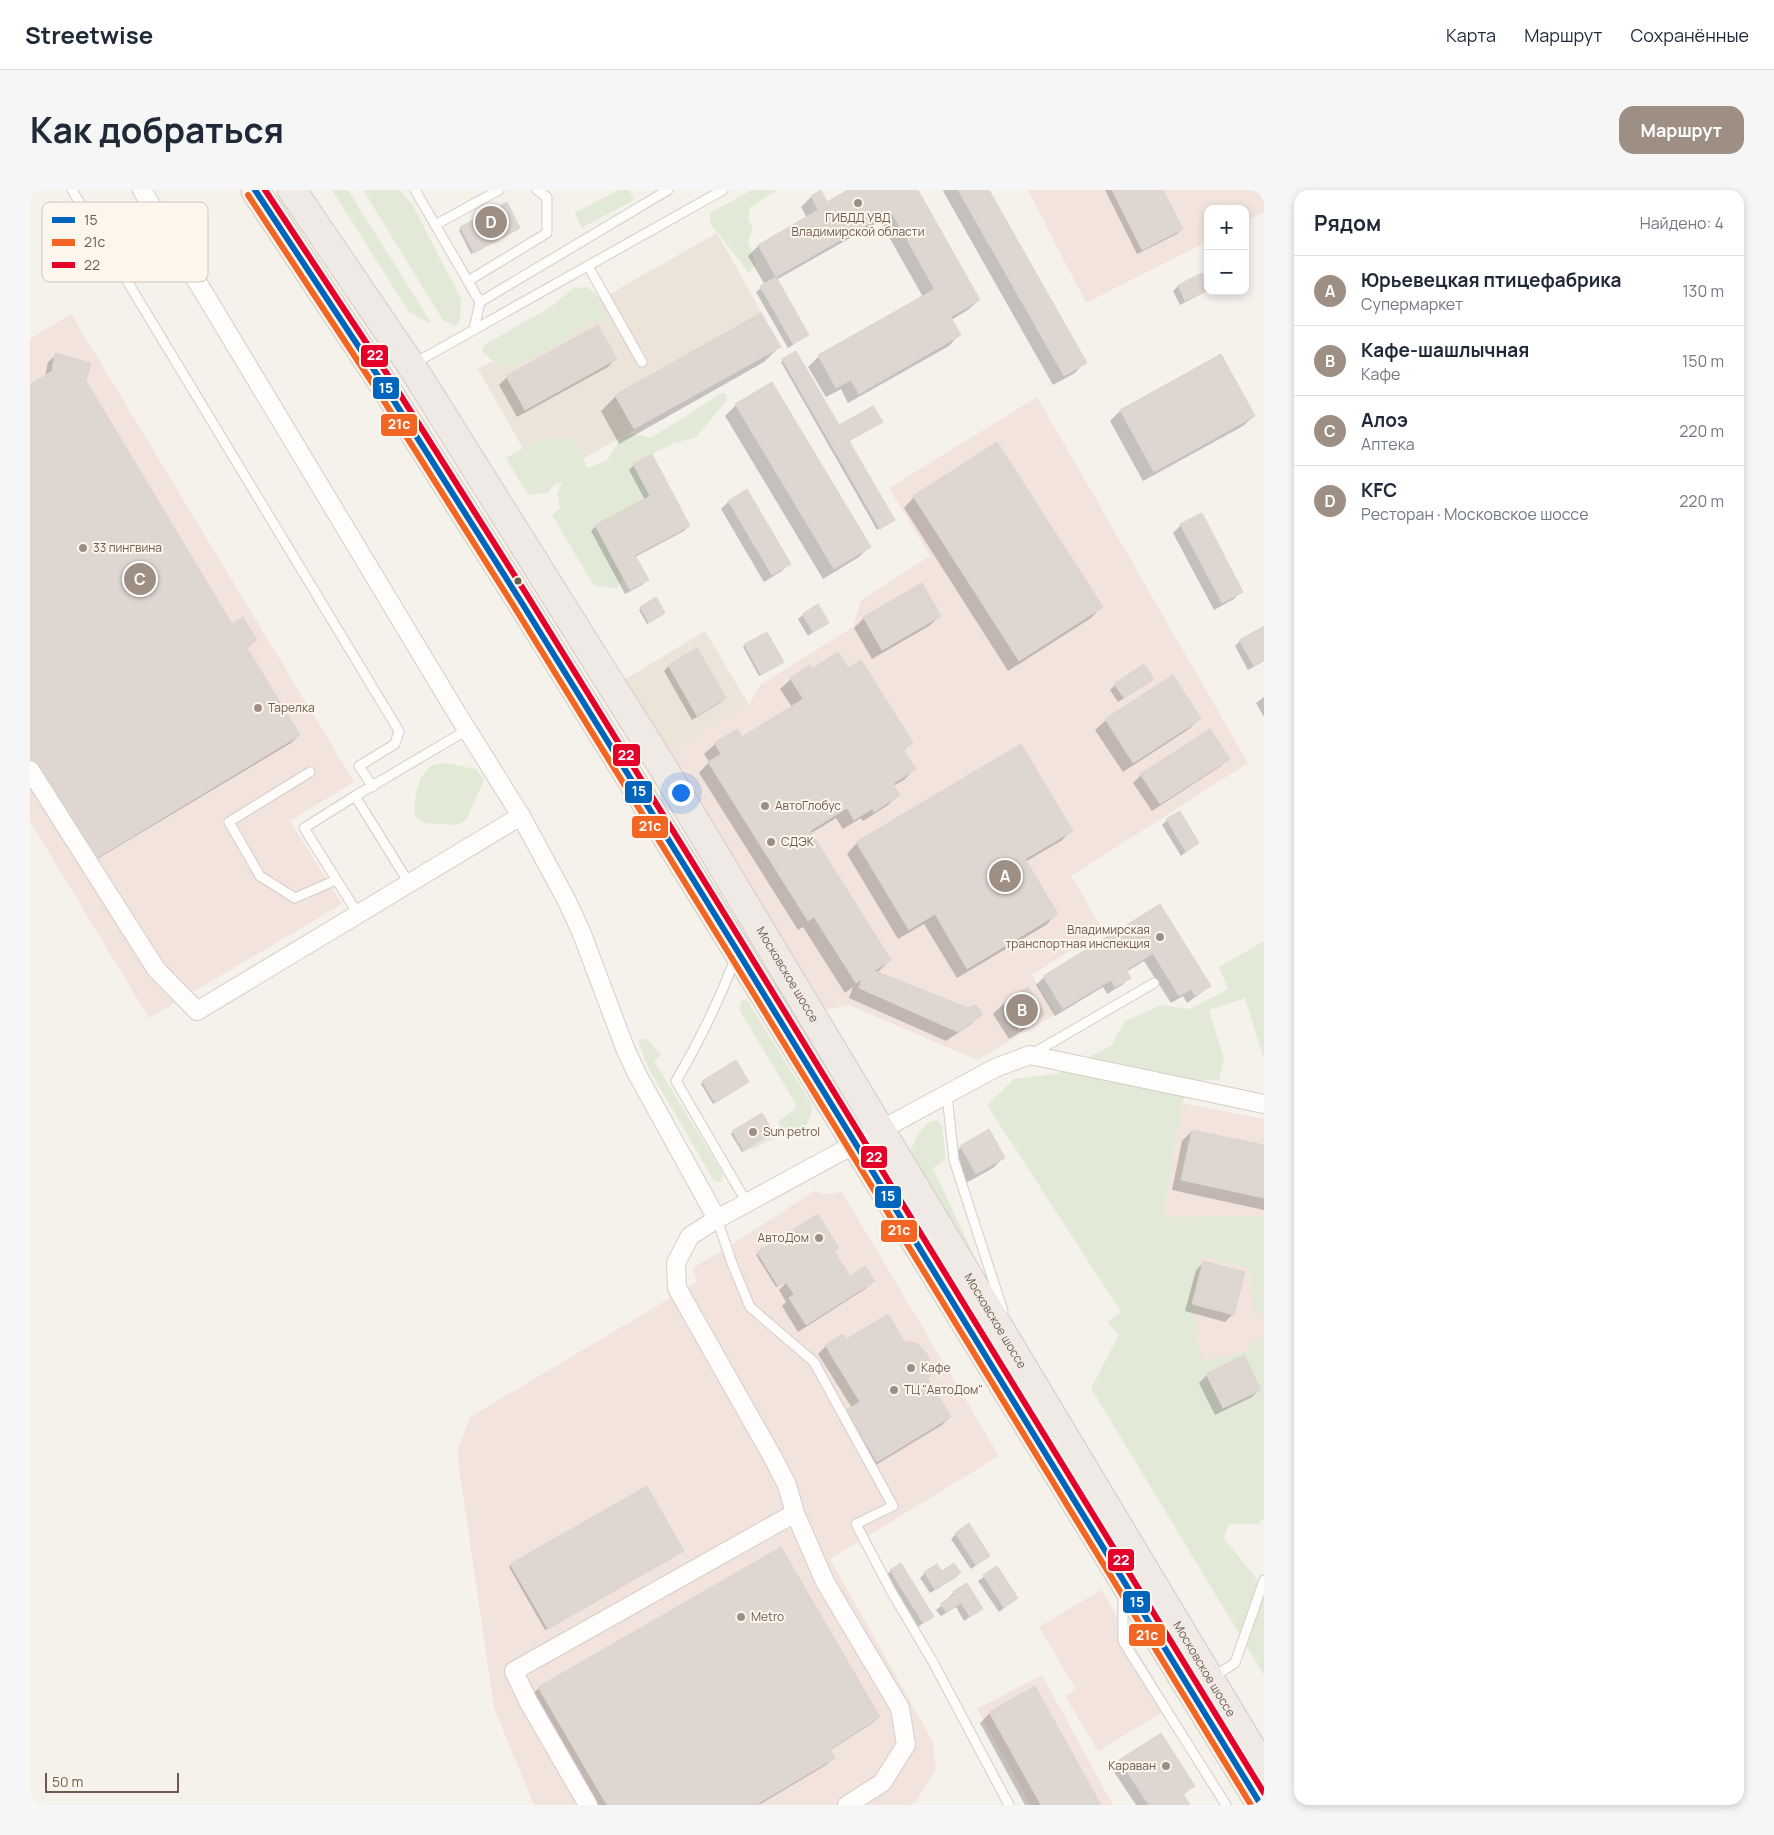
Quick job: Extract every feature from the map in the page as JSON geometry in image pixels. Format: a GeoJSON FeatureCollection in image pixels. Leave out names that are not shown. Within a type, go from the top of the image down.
{"type":"FeatureCollection","features":[{"type":"Feature","properties":{"kind":"highway","name":"Московское шоссе"},"geometry":{"type":"LineString","coordinates":[[255,190],[382,382],[738,952],[1261,1805]]}},
{"type":"Feature","properties":{"kind":"highway","name":"Московское шоссе"},"geometry":{"type":"LineString","coordinates":[[292,190],[410,365],[664,769],[1264,1769]]}},
{"type":"Feature","properties":{"kind":"street"},"geometry":{"type":"LineString","coordinates":[[142,190],[149,202]]}},
{"type":"Feature","properties":{"kind":"street"},"geometry":{"type":"LineString","coordinates":[[197,282],[467,730],[521,816],[567,901],[636,1074],[717,1219]]}},
{"type":"Feature","properties":{"kind":"street"},"geometry":{"type":"LineString","coordinates":[[30,770],[156,969],[197,1011],[521,816]]}},
{"type":"Feature","properties":{"kind":"street"},"geometry":{"type":"LineString","coordinates":[[847,1805],[882,1783],[906,1745],[900,1708],[825,1582],[795,1513],[787,1486],[772,1456],[677,1288],[676,1262],[690,1236],[747,1202],[995,1068],[1030,1055],[1264,1104]]}},
{"type":"Feature","properties":{"kind":"street"},"geometry":{"type":"LineString","coordinates":[[588,1805],[528,1701],[514,1671],[795,1513]]}},
{"type":"Feature","properties":{"kind":"lane"},"geometry":{"type":"LineString","coordinates":[[72,190],[79,202]]}},
{"type":"Feature","properties":{"kind":"lane"},"geometry":{"type":"LineString","coordinates":[[415,190],[480,302],[474,329]]}},
{"type":"Feature","properties":{"kind":"lane"},"geometry":{"type":"LineString","coordinates":[[435,224],[499,190]]}},
{"type":"Feature","properties":{"kind":"lane"},"geometry":{"type":"LineString","coordinates":[[468,281],[547,233],[548,196],[537,190]]}},
{"type":"Feature","properties":{"kind":"lane"},"geometry":{"type":"LineString","coordinates":[[480,302],[668,190]]}},
{"type":"Feature","properties":{"kind":"lane"},"geometry":{"type":"LineString","coordinates":[[410,365],[588,266],[711,193],[723,190]]}},
{"type":"Feature","properties":{"kind":"lane"},"geometry":{"type":"LineString","coordinates":[[588,266],[642,362]]}},
{"type":"Feature","properties":{"kind":"lane"},"geometry":{"type":"LineString","coordinates":[[128,282],[399,731],[395,744],[359,766],[373,787]]}},
{"type":"Feature","properties":{"kind":"lane"},"geometry":{"type":"LineString","coordinates":[[358,914],[304,828],[467,730]]}},
{"type":"Feature","properties":{"kind":"lane"},"geometry":{"type":"LineString","coordinates":[[310,772],[229,822],[260,876],[295,898],[336,880]]}},
{"type":"Feature","properties":{"kind":"lane"},"geometry":{"type":"LineString","coordinates":[[355,796],[409,883]]}},
{"type":"Feature","properties":{"kind":"lane"},"geometry":{"type":"LineString","coordinates":[[738,952],[720,997],[694,1051],[676,1081],[747,1202]]}},
{"type":"Feature","properties":{"kind":"lane"},"geometry":{"type":"LineString","coordinates":[[1030,1055],[1154,983]]}},
{"type":"Feature","properties":{"kind":"lane"},"geometry":{"type":"LineString","coordinates":[[947,1095],[954,1160],[1008,1328],[1026,1374]]}},
{"type":"Feature","properties":{"kind":"lane"},"geometry":{"type":"LineString","coordinates":[[717,1219],[750,1307],[814,1362],[893,1506],[856,1524],[891,1591],[933,1662],[1009,1805]]}},
{"type":"Feature","properties":{"kind":"lane"},"geometry":{"type":"LineString","coordinates":[[1122,1578],[1123,1641],[1226,1805]]}},
{"type":"Feature","properties":{"kind":"lane"},"geometry":{"type":"LineString","coordinates":[[1210,1679],[1235,1663],[1264,1580]]}},
{"type":"Feature","properties":{"kind":"shaded area"},"geometry":{"type":"Polygon","coordinates":[[[1028,190],[1264,190],[1264,212],[1249,219],[1249,205],[1204,205],[1204,243],[1086,303],[1028,190]]]}},
{"type":"Feature","properties":{"kind":"shaded area"},"geometry":{"type":"Polygon","coordinates":[[[717,233],[781,347],[542,482],[478,369],[717,233]]]}},
{"type":"Feature","properties":{"kind":"shaded area"},"geometry":{"type":"Polygon","coordinates":[[[71,314],[354,782],[290,821],[342,904],[149,1018],[30,821],[30,339],[71,314]]]}},
{"type":"Feature","properties":{"kind":"shaded area"},"geometry":{"type":"Polygon","coordinates":[[[1037,397],[1248,763],[1071,876],[1103,930],[1032,975],[1056,1014],[977,1060],[849,1005],[825,1010],[668,754],[749,705],[760,685],[853,627],[861,600],[930,556],[889,488],[1037,397]]]}},
{"type":"Feature","properties":{"kind":"shaded area"},"geometry":{"type":"Polygon","coordinates":[[[705,631],[749,705],[668,754],[624,680],[705,631]]]}},
{"type":"Feature","properties":{"kind":"shaded area"},"geometry":{"type":"Polygon","coordinates":[[[1182,1103],[1264,1119],[1264,1467],[1193,1369],[1164,1217],[1182,1103]]]}},
{"type":"Feature","properties":{"kind":"shaded area"},"geometry":{"type":"Polygon","coordinates":[[[814,1191],[823,1194],[842,1192],[999,1456],[830,1559],[932,1740],[936,1770],[916,1801],[910,1805],[534,1805],[494,1708],[457,1453],[470,1417],[697,1282],[693,1268],[814,1191]]]}},
{"type":"Feature","properties":{"kind":"shaded area"},"geometry":{"type":"Polygon","coordinates":[[[1101,1590],[1171,1707],[1098,1751],[1065,1696],[1076,1689],[1039,1627],[1101,1590]]]}},
{"type":"Feature","properties":{"kind":"shaded area"},"geometry":{"type":"Polygon","coordinates":[[[1042,1675],[1113,1805],[1031,1805],[977,1709],[1042,1675]]]}},
{"type":"Feature","properties":{"kind":"green space"},"geometry":{"type":"Polygon","coordinates":[[[332,190],[348,190],[432,324],[409,312],[332,190]]]}},
{"type":"Feature","properties":{"kind":"green space"},"geometry":{"type":"Polygon","coordinates":[[[363,190],[400,190],[412,204],[461,299],[460,320],[455,326],[443,320],[363,190]]]}},
{"type":"Feature","properties":{"kind":"green space"},"geometry":{"type":"Polygon","coordinates":[[[618,190],[629,190],[634,200],[582,228],[575,213],[618,190]]]}},
{"type":"Feature","properties":{"kind":"green space"},"geometry":{"type":"Polygon","coordinates":[[[752,190],[777,190],[750,207],[748,220],[753,227],[748,242],[756,263],[749,273],[710,223],[710,213],[752,190]]]}},
{"type":"Feature","properties":{"kind":"green space"},"geometry":{"type":"Polygon","coordinates":[[[587,287],[601,298],[602,310],[611,321],[609,328],[603,320],[586,325],[560,344],[512,368],[498,365],[482,351],[484,345],[549,308],[573,288],[587,287]]]}},
{"type":"Feature","properties":{"kind":"green space"},"geometry":{"type":"Polygon","coordinates":[[[722,393],[726,393],[727,400],[695,438],[673,443],[634,464],[650,496],[595,525],[623,579],[617,588],[594,586],[552,515],[560,508],[557,493],[563,483],[555,484],[547,493],[528,495],[506,458],[537,440],[565,437],[579,445],[587,468],[606,461],[623,436],[635,434],[651,438],[722,393]]]}},
{"type":"Feature","properties":{"kind":"green space"},"geometry":{"type":"Polygon","coordinates":[[[444,763],[476,769],[484,780],[466,820],[457,825],[425,823],[415,817],[417,789],[423,776],[432,766],[444,763]]]}},
{"type":"Feature","properties":{"kind":"green space"},"geometry":{"type":"Polygon","coordinates":[[[1264,941],[1264,1060],[1245,998],[1209,1010],[1224,1059],[1219,1080],[1189,1081],[1182,1103],[1164,1217],[1264,1216],[1264,1310],[1255,1316],[1248,1268],[1200,1256],[1194,1316],[1202,1361],[1248,1351],[1250,1342],[1264,1337],[1264,1518],[1259,1524],[1228,1524],[1224,1539],[1261,1584],[1264,1581],[1264,1675],[1091,1388],[1119,1335],[1107,1322],[1121,1312],[987,1105],[1014,1079],[1056,1074],[1111,1046],[1125,1021],[1162,1005],[1190,1009],[1228,989],[1219,967],[1264,941]],[[1206,1374],[1223,1408],[1260,1390],[1206,1374]]]}},
{"type":"Feature","properties":{"kind":"green space"},"geometry":{"type":"Polygon","coordinates":[[[742,1000],[747,1000],[811,1103],[812,1113],[807,1124],[788,1136],[778,1136],[752,1150],[750,1148],[782,1130],[778,1122],[794,1110],[796,1104],[740,1011],[742,1000]]]}},
{"type":"Feature","properties":{"kind":"green space"},"geometry":{"type":"Polygon","coordinates":[[[646,1038],[661,1055],[654,1061],[723,1174],[721,1182],[714,1181],[648,1067],[638,1041],[646,1038]]]}},
{"type":"Feature","properties":{"kind":"green space"},"geometry":{"type":"Polygon","coordinates":[[[936,1120],[942,1125],[946,1159],[933,1168],[982,1273],[911,1163],[911,1149],[916,1138],[927,1123],[936,1120]]]}},
{"type":"Feature","properties":{"kind":"building","name":"ГИБДД УВД Владимирской области"},"geometry":{"type":"Polygon","coordinates":[[[821,190],[827,202],[848,190],[918,190],[980,300],[950,317],[891,211],[776,277],[758,245],[818,210],[811,196],[821,190]]]}},
{"type":"Feature","properties":{"kind":"building"},"geometry":{"type":"Polygon","coordinates":[[[958,190],[989,190],[1087,363],[1064,376],[958,190]]]}},
{"type":"Feature","properties":{"kind":"building"},"geometry":{"type":"Polygon","coordinates":[[[1112,190],[1163,190],[1183,229],[1142,250],[1112,190]]]}},
{"type":"Feature","properties":{"kind":"building"},"geometry":{"type":"Polygon","coordinates":[[[507,202],[520,228],[474,253],[460,227],[507,202]]]}},
{"type":"Feature","properties":{"kind":"building"},"geometry":{"type":"Polygon","coordinates":[[[1202,273],[1204,277],[1204,292],[1185,301],[1178,285],[1202,273]]]}},
{"type":"Feature","properties":{"kind":"building"},"geometry":{"type":"Polygon","coordinates":[[[776,277],[809,335],[793,344],[760,286],[776,277]]]}},
{"type":"Feature","properties":{"kind":"building"},"geometry":{"type":"Polygon","coordinates":[[[935,289],[961,335],[859,394],[851,380],[836,388],[818,355],[935,289]]]}},
{"type":"Feature","properties":{"kind":"building"},"geometry":{"type":"Polygon","coordinates":[[[761,313],[781,347],[634,429],[615,395],[761,313]]]}},
{"type":"Feature","properties":{"kind":"building"},"geometry":{"type":"Polygon","coordinates":[[[598,325],[617,359],[525,410],[506,376],[598,325]]]}},
{"type":"Feature","properties":{"kind":"building"},"geometry":{"type":"Polygon","coordinates":[[[796,351],[839,425],[873,406],[883,422],[849,441],[895,520],[880,529],[782,359],[796,351]]]}},
{"type":"Feature","properties":{"kind":"building"},"geometry":{"type":"Polygon","coordinates":[[[55,353],[91,363],[86,381],[232,624],[243,617],[257,640],[247,648],[300,735],[92,861],[30,758],[30,385],[52,371],[55,353]]]}},
{"type":"Feature","properties":{"kind":"building"},"geometry":{"type":"Polygon","coordinates":[[[1221,354],[1255,416],[1154,472],[1120,410],[1221,354]]]}},
{"type":"Feature","properties":{"kind":"building"},"geometry":{"type":"Polygon","coordinates":[[[772,382],[871,547],[834,569],[735,404],[772,382]]]}},
{"type":"Feature","properties":{"kind":"building"},"geometry":{"type":"Polygon","coordinates":[[[997,442],[1103,607],[1019,661],[913,496],[997,442]]]}},
{"type":"Feature","properties":{"kind":"building"},"geometry":{"type":"Polygon","coordinates":[[[652,454],[690,526],[635,555],[649,580],[630,590],[595,525],[650,496],[633,464],[652,454]]]}},
{"type":"Feature","properties":{"kind":"building"},"geometry":{"type":"Polygon","coordinates":[[[747,489],[791,564],[772,575],[728,501],[747,489]]]}},
{"type":"Feature","properties":{"kind":"building"},"geometry":{"type":"Polygon","coordinates":[[[1202,513],[1243,592],[1222,603],[1180,524],[1202,513]]]}},
{"type":"Feature","properties":{"kind":"building"},"geometry":{"type":"Polygon","coordinates":[[[922,583],[941,616],[882,650],[863,617],[922,583]]]}},
{"type":"Feature","properties":{"kind":"building"},"geometry":{"type":"Polygon","coordinates":[[[656,597],[665,613],[649,623],[640,607],[656,597]]]}},
{"type":"Feature","properties":{"kind":"building"},"geometry":{"type":"Polygon","coordinates":[[[818,604],[829,623],[813,632],[802,614],[818,604]]]}},
{"type":"Feature","properties":{"kind":"building"},"geometry":{"type":"Polygon","coordinates":[[[1264,626],[1264,660],[1254,666],[1239,640],[1264,626]]]}},
{"type":"Feature","properties":{"kind":"building"},"geometry":{"type":"Polygon","coordinates":[[[767,632],[784,662],[761,675],[744,644],[767,632]]]}},
{"type":"Feature","properties":{"kind":"building"},"geometry":{"type":"Polygon","coordinates":[[[697,648],[726,698],[697,716],[668,665],[697,648]]]}},
{"type":"Feature","properties":{"kind":"building"},"geometry":{"type":"Polygon","coordinates":[[[838,652],[848,668],[861,660],[913,743],[903,749],[916,769],[893,784],[900,795],[874,812],[872,809],[854,820],[847,808],[810,831],[891,960],[856,983],[814,917],[808,921],[708,762],[721,754],[714,743],[737,729],[742,737],[803,699],[790,678],[810,665],[812,669],[838,652]]]}},
{"type":"Feature","properties":{"kind":"building"},"geometry":{"type":"Polygon","coordinates":[[[1144,664],[1154,679],[1124,698],[1114,684],[1144,664]]]}},
{"type":"Feature","properties":{"kind":"building"},"geometry":{"type":"Polygon","coordinates":[[[1173,675],[1201,719],[1133,763],[1105,719],[1173,675]]]}},
{"type":"Feature","properties":{"kind":"building"},"geometry":{"type":"Polygon","coordinates":[[[1210,729],[1230,759],[1160,804],[1140,774],[1210,729]]]}},
{"type":"Feature","properties":{"kind":"building"},"geometry":{"type":"Polygon","coordinates":[[[1021,744],[1073,831],[1025,859],[1058,914],[967,969],[935,914],[909,930],[856,842],[1021,744]]]}},
{"type":"Feature","properties":{"kind":"building"},"geometry":{"type":"Polygon","coordinates":[[[1180,811],[1199,843],[1186,852],[1166,819],[1180,811]]]}},
{"type":"Feature","properties":{"kind":"building"},"geometry":{"type":"Polygon","coordinates":[[[1160,904],[1211,986],[1195,996],[1191,989],[1179,996],[1133,921],[1160,904]]]}},
{"type":"Feature","properties":{"kind":"building"},"geometry":{"type":"Polygon","coordinates":[[[1133,921],[1152,954],[1126,970],[1131,978],[1115,987],[1111,980],[1063,1009],[1043,976],[1133,921]]]}},
{"type":"Feature","properties":{"kind":"building"},"geometry":{"type":"Polygon","coordinates":[[[875,971],[968,1008],[976,1005],[983,1014],[958,1032],[859,988],[862,979],[875,971]]]}},
{"type":"Feature","properties":{"kind":"building"},"geometry":{"type":"Polygon","coordinates":[[[1028,987],[1045,1014],[1019,1030],[1003,1003],[1028,987]]]}},
{"type":"Feature","properties":{"kind":"building"},"geometry":{"type":"Polygon","coordinates":[[[736,1060],[749,1082],[715,1103],[702,1081],[736,1060]]]}},
{"type":"Feature","properties":{"kind":"building","name":"Sun petrol"},"geometry":{"type":"Polygon","coordinates":[[[762,1113],[774,1133],[744,1151],[732,1131],[762,1113]]]}},
{"type":"Feature","properties":{"kind":"building"},"geometry":{"type":"Polygon","coordinates":[[[989,1129],[1005,1158],[976,1174],[960,1146],[989,1129]]]}},
{"type":"Feature","properties":{"kind":"building"},"geometry":{"type":"Polygon","coordinates":[[[1192,1130],[1264,1145],[1264,1198],[1181,1180],[1192,1130]]]}},
{"type":"Feature","properties":{"kind":"building"},"geometry":{"type":"Polygon","coordinates":[[[818,1214],[839,1248],[817,1262],[796,1228],[818,1214]]]}},
{"type":"Feature","properties":{"kind":"building"},"geometry":{"type":"Polygon","coordinates":[[[796,1228],[817,1262],[778,1286],[757,1252],[796,1228]]]}},
{"type":"Feature","properties":{"kind":"building"},"geometry":{"type":"Polygon","coordinates":[[[834,1251],[850,1276],[865,1266],[875,1281],[806,1325],[789,1298],[794,1294],[785,1281],[834,1251]]]}},
{"type":"Feature","properties":{"kind":"building"},"geometry":{"type":"Polygon","coordinates":[[[1203,1261],[1245,1272],[1234,1315],[1192,1304],[1203,1261]]]}},
{"type":"Feature","properties":{"kind":"building","name":"ТЦ \"АвтоДом\""},"geometry":{"type":"Polygon","coordinates":[[[888,1314],[904,1341],[917,1343],[928,1355],[931,1374],[928,1379],[951,1417],[877,1462],[846,1410],[860,1402],[825,1345],[843,1334],[847,1339],[888,1314]]]}},
{"type":"Feature","properties":{"kind":"building"},"geometry":{"type":"Polygon","coordinates":[[[1244,1355],[1261,1390],[1223,1408],[1206,1374],[1244,1355]]]}},
{"type":"Feature","properties":{"kind":"building"},"geometry":{"type":"Polygon","coordinates":[[[647,1486],[684,1551],[548,1629],[510,1564],[647,1486]]]}},
{"type":"Feature","properties":{"kind":"building"},"geometry":{"type":"Polygon","coordinates":[[[969,1523],[990,1556],[976,1565],[955,1533],[969,1523]]]}},
{"type":"Feature","properties":{"kind":"building","name":"Metro"},"geometry":{"type":"Polygon","coordinates":[[[781,1547],[880,1717],[830,1749],[835,1758],[759,1803],[759,1805],[607,1805],[538,1687],[781,1547]]]}},
{"type":"Feature","properties":{"kind":"building"},"geometry":{"type":"Polygon","coordinates":[[[901,1563],[934,1617],[923,1623],[890,1570],[901,1563]]]}},
{"type":"Feature","properties":{"kind":"building"},"geometry":{"type":"Polygon","coordinates":[[[954,1563],[961,1573],[935,1590],[924,1572],[937,1564],[942,1571],[954,1563]]]}},
{"type":"Feature","properties":{"kind":"building"},"geometry":{"type":"Polygon","coordinates":[[[997,1566],[1018,1598],[1004,1608],[983,1575],[997,1566]]]}},
{"type":"Feature","properties":{"kind":"building"},"geometry":{"type":"Polygon","coordinates":[[[967,1583],[983,1609],[970,1617],[961,1603],[946,1612],[940,1604],[955,1594],[953,1591],[967,1583]]]}},
{"type":"Feature","properties":{"kind":"building"},"geometry":{"type":"Polygon","coordinates":[[[1035,1686],[1101,1805],[1041,1805],[989,1712],[1035,1686]]]}},
{"type":"Feature","properties":{"kind":"building"},"geometry":{"type":"Polygon","coordinates":[[[1161,1733],[1195,1786],[1183,1794],[1190,1805],[1149,1805],[1119,1760],[1161,1733]]]}},
{"type":"Feature","properties":{"kind":"transit line","name":"15"},"geometry":{"type":"LineString","coordinates":[[255,190],[382,382],[520,600],[1261,1805]]}},
{"type":"Feature","properties":{"kind":"transit line","name":"22"},"geometry":{"type":"LineString","coordinates":[[265,190],[389,377],[527,595],[1264,1793]]}},
{"type":"Feature","properties":{"kind":"transit line","name":"21с"},"geometry":{"type":"LineString","coordinates":[[248,195],[375,387],[513,605],[1251,1805]]}},
{"type":"Feature","properties":{"kind":"place","name":"ГИБДД УВД Владимирской области"},"geometry":{"type":"Point","coordinates":[858,203]}},
{"type":"Feature","properties":{"kind":"place","name":"KFC"},"geometry":{"type":"Point","coordinates":[491,222]}},
{"type":"Feature","properties":{"kind":"place","name":"33 пингвина"},"geometry":{"type":"Point","coordinates":[83,548]}},
{"type":"Feature","properties":{"kind":"place","name":"Алоэ"},"geometry":{"type":"Point","coordinates":[140,579]}},
{"type":"Feature","properties":{"kind":"place","name":"Тарелка"},"geometry":{"type":"Point","coordinates":[258,708]}},
{"type":"Feature","properties":{"kind":"place","name":"АвтоГлобус"},"geometry":{"type":"Point","coordinates":[765,806]}},
{"type":"Feature","properties":{"kind":"place","name":"СДЭК"},"geometry":{"type":"Point","coordinates":[771,842]}},
{"type":"Feature","properties":{"kind":"place","name":"Юрьевецкая птицефабрика"},"geometry":{"type":"Point","coordinates":[1005,876]}},
{"type":"Feature","properties":{"kind":"place","name":"Владимирская транспортная инспекция"},"geometry":{"type":"Point","coordinates":[1160,937]}},
{"type":"Feature","properties":{"kind":"place","name":"Кафе-шашлычная"},"geometry":{"type":"Point","coordinates":[1022,1010]}},
{"type":"Feature","properties":{"kind":"place","name":"Sun petrol"},"geometry":{"type":"Point","coordinates":[753,1132]}},
{"type":"Feature","properties":{"kind":"place","name":"АвтоДом"},"geometry":{"type":"Point","coordinates":[819,1238]}},
{"type":"Feature","properties":{"kind":"place","name":"Кафе"},"geometry":{"type":"Point","coordinates":[911,1368]}},
{"type":"Feature","properties":{"kind":"place","name":"ТЦ \"АвтоДом\""},"geometry":{"type":"Point","coordinates":[894,1390]}},
{"type":"Feature","properties":{"kind":"place","name":"Metro"},"geometry":{"type":"Point","coordinates":[741,1617]}},
{"type":"Feature","properties":{"kind":"place","name":"Караван"},"geometry":{"type":"Point","coordinates":[1166,1766]}}]}
